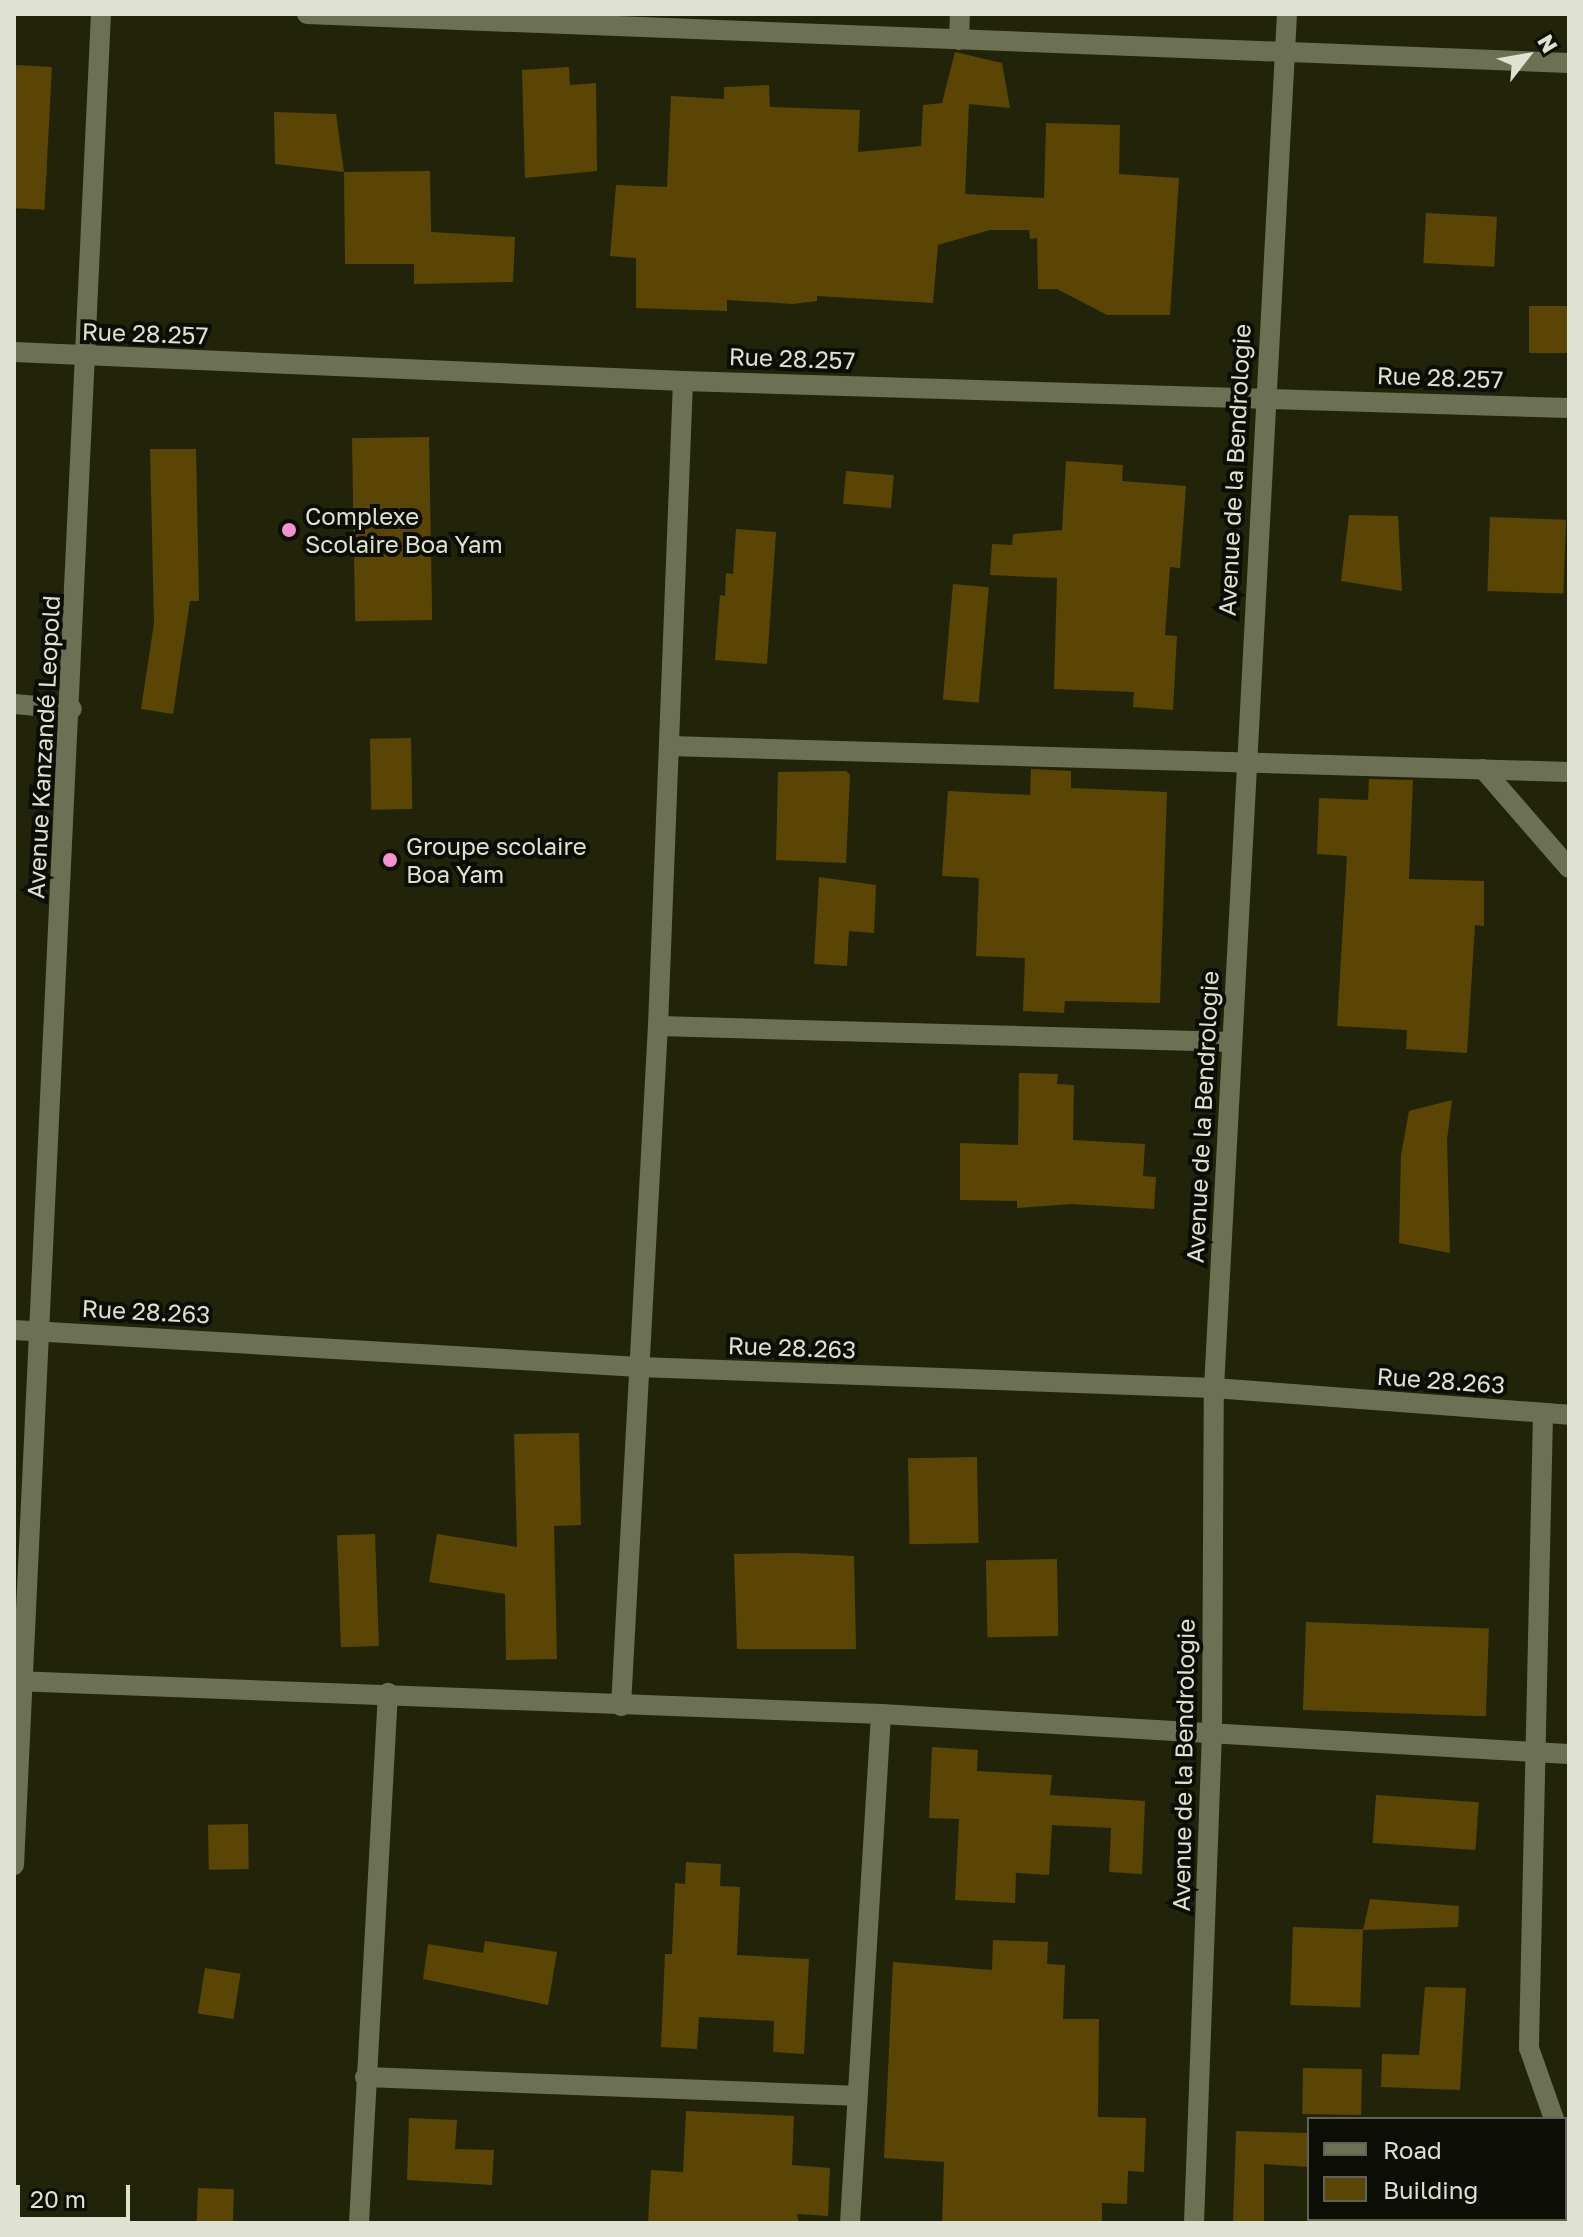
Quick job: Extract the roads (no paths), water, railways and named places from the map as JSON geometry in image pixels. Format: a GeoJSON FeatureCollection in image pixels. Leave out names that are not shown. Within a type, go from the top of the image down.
{"type":"FeatureCollection","features":[{"type":"Feature","properties":{"kind":"street","name":"Avenue Kanzandé Leopold"},"geometry":{"type":"LineString","coordinates":[[14,1865],[18,1681],[40,1331],[72,709],[101,14]]}},
{"type":"Feature","properties":{"kind":"street"},"geometry":{"type":"LineString","coordinates":[[307,14],[430,16],[1569,63]]}},
{"type":"Feature","properties":{"kind":"street"},"geometry":{"type":"LineString","coordinates":[[959,40],[960,14]]}},
{"type":"Feature","properties":{"kind":"street","name":"Avenue de la Bendrologie"},"geometry":{"type":"LineString","coordinates":[[1194,2223],[1212,1734],[1214,1388],[1263,396],[1287,14]]}},
{"type":"Feature","properties":{"kind":"street","name":"Rue 28.257"},"geometry":{"type":"LineString","coordinates":[[14,352],[683,381],[1263,396],[1569,408]]}},
{"type":"Feature","properties":{"kind":"street"},"geometry":{"type":"LineString","coordinates":[[621,1706],[658,1026],[683,381]]}},
{"type":"Feature","properties":{"kind":"street"},"geometry":{"type":"LineString","coordinates":[[14,704],[72,709]]}},
{"type":"Feature","properties":{"kind":"street"},"geometry":{"type":"LineString","coordinates":[[669,746],[1569,772]]}},
{"type":"Feature","properties":{"kind":"street"},"geometry":{"type":"LineString","coordinates":[[1483,769],[1569,868]]}},
{"type":"Feature","properties":{"kind":"street"},"geometry":{"type":"LineString","coordinates":[[658,1026],[1232,1042]]}},
{"type":"Feature","properties":{"kind":"street","name":"Rue 28.263"},"geometry":{"type":"LineString","coordinates":[[14,1330],[639,1367],[1214,1388],[1569,1415]]}},
{"type":"Feature","properties":{"kind":"street"},"geometry":{"type":"LineString","coordinates":[[1543,1414],[1532,1753],[1529,2048],[1553,2117]]}},
{"type":"Feature","properties":{"kind":"street"},"geometry":{"type":"LineString","coordinates":[[18,1681],[881,1714],[1569,1754]]}},
{"type":"Feature","properties":{"kind":"street"},"geometry":{"type":"LineString","coordinates":[[359,2223],[388,1693]]}},
{"type":"Feature","properties":{"kind":"street"},"geometry":{"type":"LineString","coordinates":[[850,2223],[854,2096],[881,1714]]}},
{"type":"Feature","properties":{"kind":"street"},"geometry":{"type":"LineString","coordinates":[[365,2077],[854,2096]]}},
{"type":"Feature","properties":{"kind":"place","name":"Complexe Scolaire Boa Yam"},"geometry":{"type":"Point","coordinates":[289,530]}},
{"type":"Feature","properties":{"kind":"place","name":"Groupe scolaire Boa Yam"},"geometry":{"type":"Point","coordinates":[390,860]}}]}
